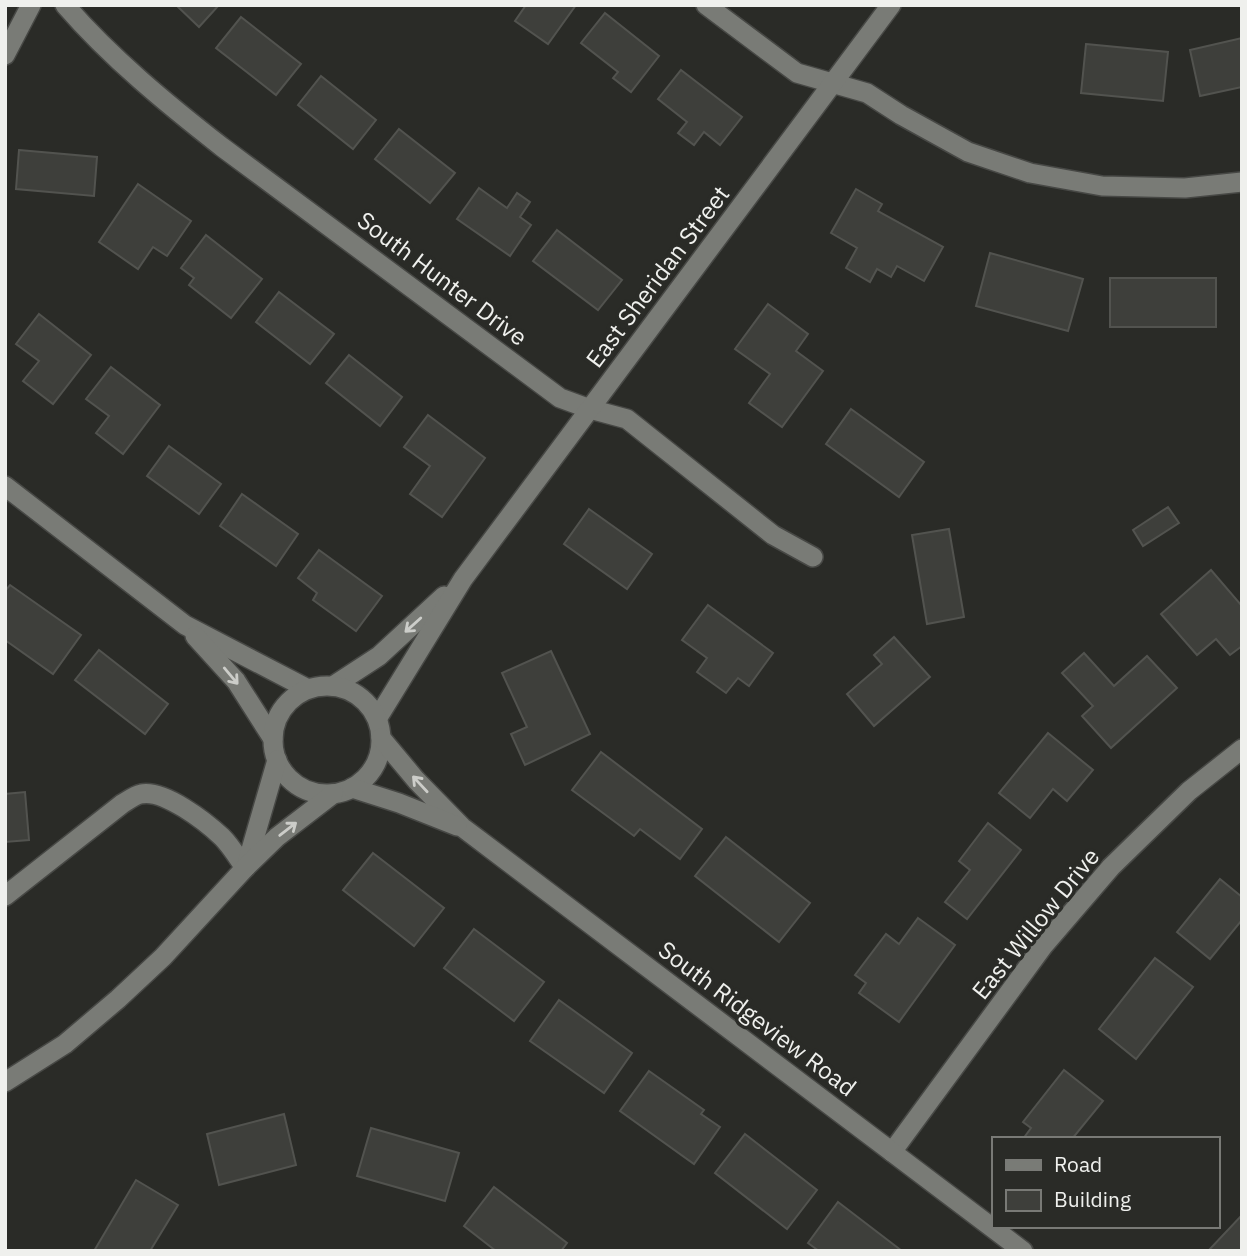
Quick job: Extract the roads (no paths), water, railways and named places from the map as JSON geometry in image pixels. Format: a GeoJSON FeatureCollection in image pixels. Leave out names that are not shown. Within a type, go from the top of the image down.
{"type":"FeatureCollection","features":[{"type":"Feature","properties":{"kind":"street"},"geometry":{"type":"LineString","coordinates":[[5,55],[32,5]]}},
{"type":"Feature","properties":{"kind":"street","name":"South Hunter Drive"},"geometry":{"type":"LineString","coordinates":[[65,5],[88,32],[172,108],[561,398],[627,419],[773,535],[813,557]]}},
{"type":"Feature","properties":{"kind":"street"},"geometry":{"type":"LineString","coordinates":[[706,5],[797,73],[867,93],[968,152],[1030,173],[1102,186],[1185,188],[1242,182]]}},
{"type":"Feature","properties":{"kind":"street","name":"East Sheridan Street"},"geometry":{"type":"LineString","coordinates":[[379,729],[463,579],[891,5]]}},
{"type":"Feature","properties":{"kind":"street"},"geometry":{"type":"LineString","coordinates":[[5,486],[185,625],[236,681],[273,738]]}},
{"type":"Feature","properties":{"kind":"street","name":"East Sheridan Street"},"geometry":{"type":"LineString","coordinates":[[333,686],[379,656],[463,579]]}},
{"type":"Feature","properties":{"kind":"street"},"geometry":{"type":"LineString","coordinates":[[185,625],[308,689]]}},
{"type":"Feature","properties":{"kind":"street"},"geometry":{"type":"LineString","coordinates":[[5,1082],[65,1044],[118,999],[163,957],[277,837],[333,794],[352,788],[365,779],[380,753],[379,729],[370,707],[347,690],[320,686],[294,697],[283,708],[276,722],[274,750],[286,775],[299,787],[315,793],[333,794]]}},
{"type":"Feature","properties":{"kind":"street","name":"South Ridgeview Road"},"geometry":{"type":"LineString","coordinates":[[379,729],[416,780],[462,827],[992,1228]]}},
{"type":"Feature","properties":{"kind":"street","name":"East Willow Drive"},"geometry":{"type":"LineString","coordinates":[[892,1152],[1044,945],[1111,867],[1189,791],[1242,749]]}},
{"type":"Feature","properties":{"kind":"street"},"geometry":{"type":"LineString","coordinates":[[245,868],[277,760]]}},
{"type":"Feature","properties":{"kind":"street","name":"South Ridgeview Road"},"geometry":{"type":"LineString","coordinates":[[352,788],[462,827]]}},
{"type":"Feature","properties":{"kind":"street"},"geometry":{"type":"LineString","coordinates":[[5,896],[121,804],[142,793],[178,804],[202,821],[224,839],[245,868]]}},
{"type":"Feature","properties":{"kind":"street","name":"South Ridgeview Road"},"geometry":{"type":"LineString","coordinates":[[993,1228],[1023,1251]]}}]}
